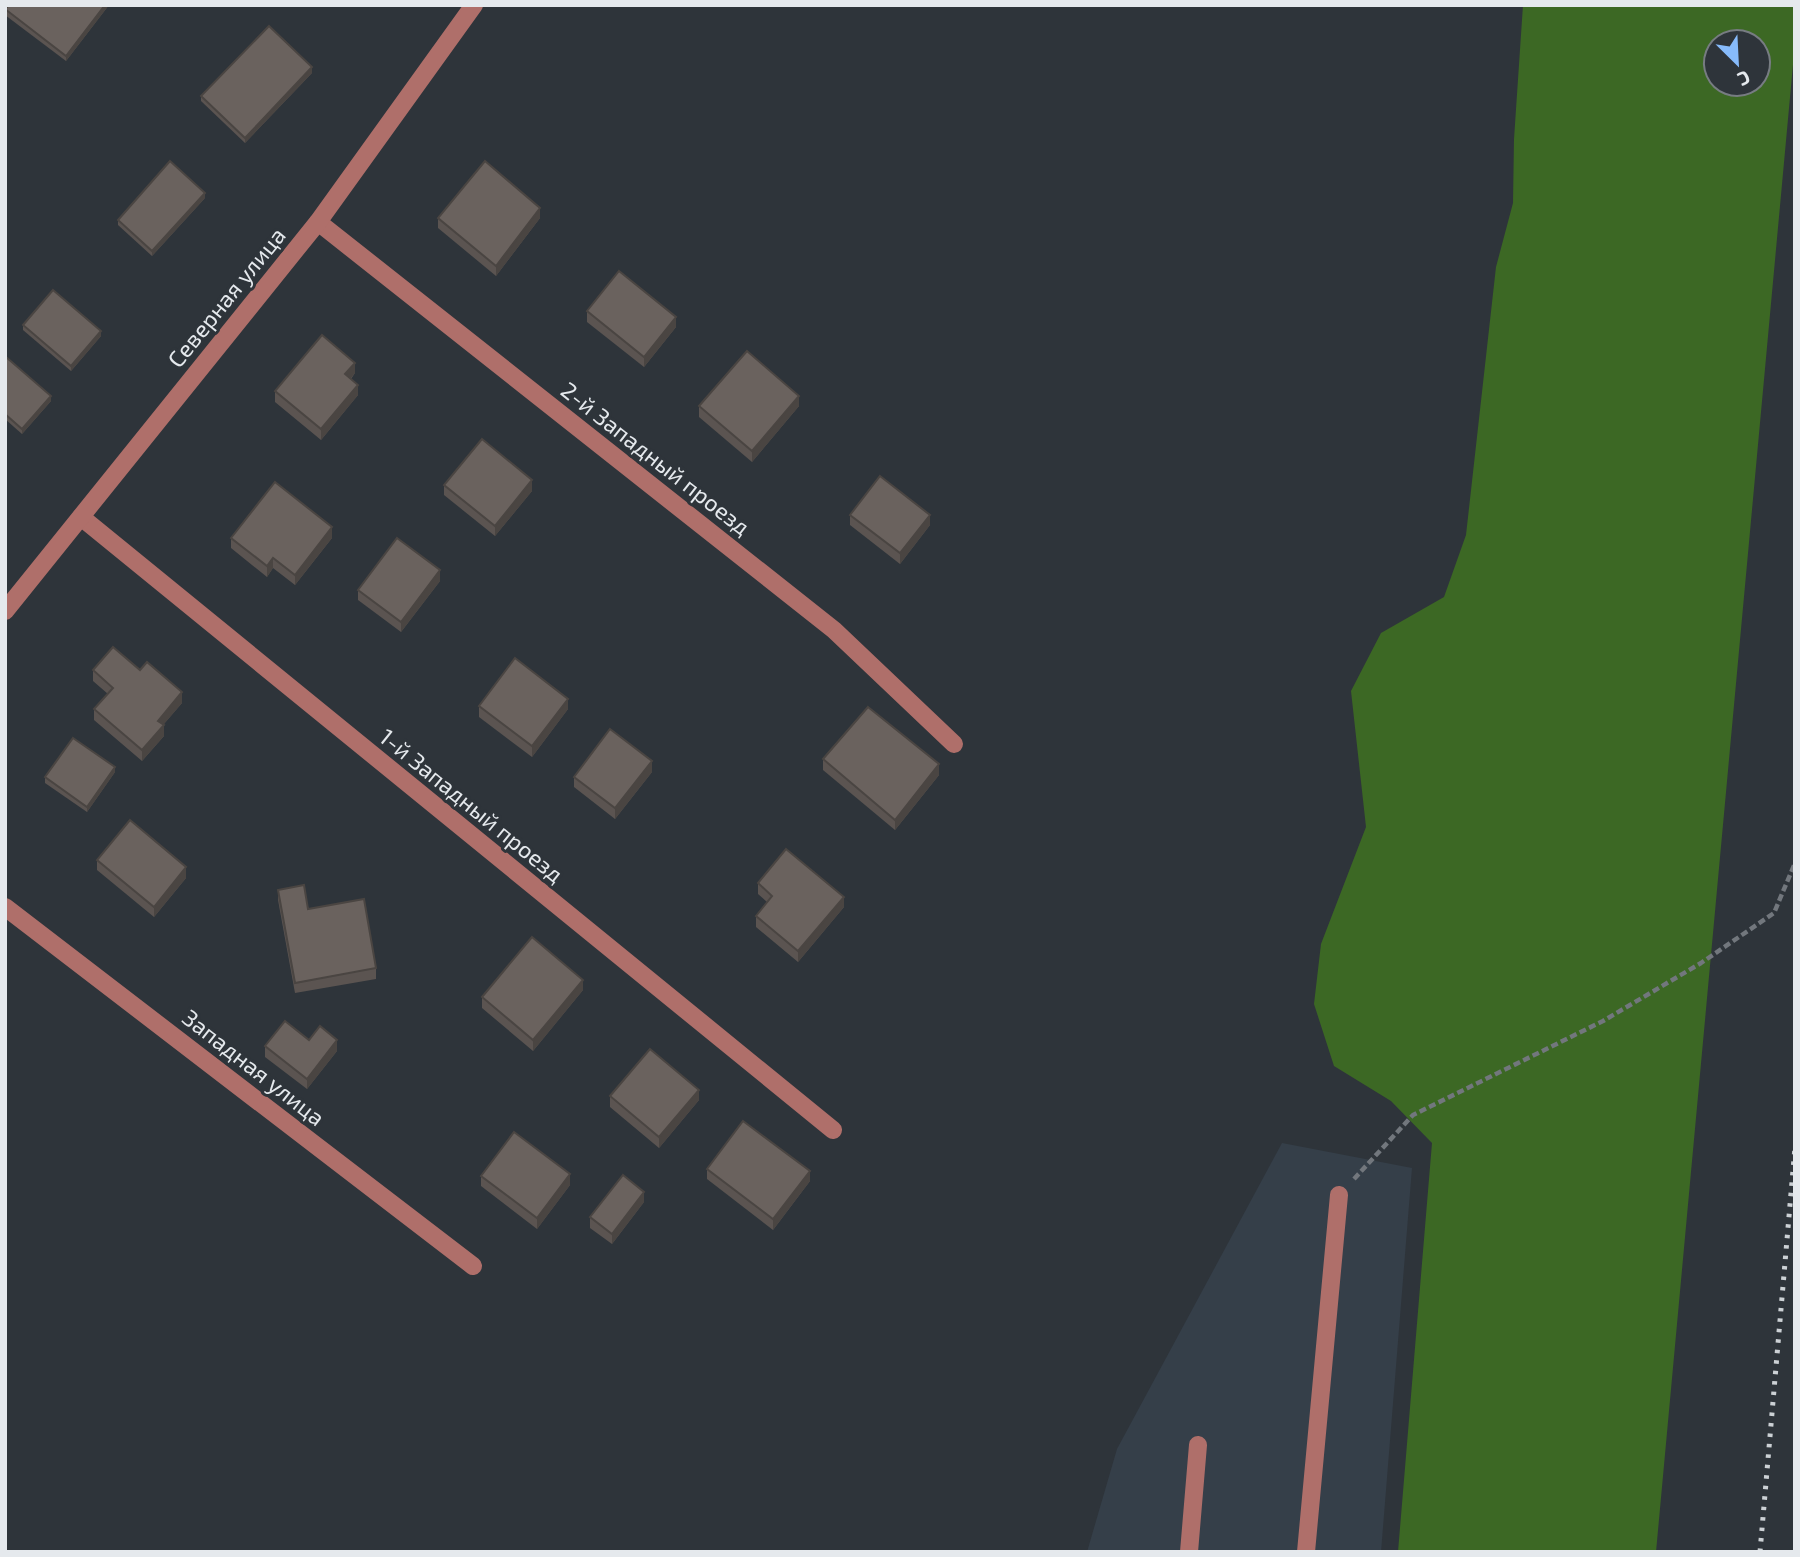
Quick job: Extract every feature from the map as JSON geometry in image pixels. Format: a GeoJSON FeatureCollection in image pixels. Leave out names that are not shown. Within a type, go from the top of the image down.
{"type":"FeatureCollection","features":[{"type":"Feature","properties":{"kind":"street","name":"Северная улица"},"geometry":{"type":"LineString","coordinates":[[5,611],[318,222],[474,5]]}},
{"type":"Feature","properties":{"kind":"street","name":"2-й Западный проезд"},"geometry":{"type":"LineString","coordinates":[[318,222],[834,630],[954,744]]}},
{"type":"Feature","properties":{"kind":"street","name":"1-й Западный проезд"},"geometry":{"type":"LineString","coordinates":[[81,517],[833,1130]]}},
{"type":"Feature","properties":{"kind":"street","name":"Западная улица"},"geometry":{"type":"LineString","coordinates":[[5,907],[472,1266]]}},
{"type":"Feature","properties":{"kind":"street"},"geometry":{"type":"LineString","coordinates":[[1306,1552],[1339,1195]]}},
{"type":"Feature","properties":{"kind":"street"},"geometry":{"type":"LineString","coordinates":[[1189,1552],[1198,1445]]}},
{"type":"Feature","properties":{"kind":"path"},"geometry":{"type":"LineString","coordinates":[[1339,1195],[1413,1115],[1603,1021],[1701,963],[1774,913],[1795,863]]}},
{"type":"Feature","properties":{"kind":"shaded area"},"geometry":{"type":"Polygon","coordinates":[[[1282,1143],[1412,1168],[1381,1552],[1087,1552],[1117,1449],[1282,1143]]]}},
{"type":"Feature","properties":{"kind":"green space"},"geometry":{"type":"Polygon","coordinates":[[[1523,5],[1795,5],[1795,43],[1656,1552],[1398,1552],[1432,1143],[1391,1101],[1334,1066],[1314,1004],[1321,944],[1366,827],[1351,691],[1381,633],[1444,597],[1466,535],[1496,267],[1513,203],[1514,139],[1523,5]]]}},
{"type":"Feature","properties":{"kind":"building"},"geometry":{"type":"Polygon","coordinates":[[[9,5],[105,5],[66,56],[5,9],[9,5]]]}},
{"type":"Feature","properties":{"kind":"building"},"geometry":{"type":"Polygon","coordinates":[[[269,26],[312,67],[245,138],[201,96],[269,26]]]}},
{"type":"Feature","properties":{"kind":"building"},"geometry":{"type":"Polygon","coordinates":[[[170,161],[205,193],[152,251],[118,220],[170,161]]]}},
{"type":"Feature","properties":{"kind":"building"},"geometry":{"type":"Polygon","coordinates":[[[485,161],[540,208],[496,266],[438,218],[485,161]]]}},
{"type":"Feature","properties":{"kind":"building"},"geometry":{"type":"Polygon","coordinates":[[[619,271],[676,317],[644,357],[587,311],[619,271]]]}},
{"type":"Feature","properties":{"kind":"building"},"geometry":{"type":"Polygon","coordinates":[[[53,290],[101,331],[71,366],[23,325],[53,290]]]}},
{"type":"Feature","properties":{"kind":"building"},"geometry":{"type":"Polygon","coordinates":[[[322,335],[355,363],[345,374],[358,385],[321,429],[275,391],[322,335]]]}},
{"type":"Feature","properties":{"kind":"building"},"geometry":{"type":"Polygon","coordinates":[[[747,351],[799,396],[752,451],[699,406],[747,351]]]}},
{"type":"Feature","properties":{"kind":"building"},"geometry":{"type":"Polygon","coordinates":[[[6,357],[51,396],[22,429],[5,414],[6,357]]]}},
{"type":"Feature","properties":{"kind":"building"},"geometry":{"type":"Polygon","coordinates":[[[482,439],[532,480],[495,526],[444,485],[482,439]]]}},
{"type":"Feature","properties":{"kind":"building"},"geometry":{"type":"Polygon","coordinates":[[[880,476],[930,515],[900,553],[850,515],[880,476]]]}},
{"type":"Feature","properties":{"kind":"building"},"geometry":{"type":"Polygon","coordinates":[[[275,482],[332,527],[295,575],[273,558],[267,566],[231,538],[275,482]]]}},
{"type":"Feature","properties":{"kind":"building"},"geometry":{"type":"Polygon","coordinates":[[[397,538],[440,570],[401,622],[358,590],[397,538]]]}},
{"type":"Feature","properties":{"kind":"building"},"geometry":{"type":"Polygon","coordinates":[[[113,647],[140,670],[147,662],[182,692],[158,721],[164,725],[142,750],[94,709],[113,688],[93,670],[113,647]]]}},
{"type":"Feature","properties":{"kind":"building"},"geometry":{"type":"Polygon","coordinates":[[[515,658],[568,699],[532,746],[479,706],[515,658]]]}},
{"type":"Feature","properties":{"kind":"building"},"geometry":{"type":"Polygon","coordinates":[[[868,707],[939,764],[895,820],[823,759],[868,707]]]}},
{"type":"Feature","properties":{"kind":"building"},"geometry":{"type":"Polygon","coordinates":[[[610,729],[652,761],[615,808],[574,777],[610,729]]]}},
{"type":"Feature","properties":{"kind":"building"},"geometry":{"type":"Polygon","coordinates":[[[73,738],[115,767],[87,807],[45,777],[73,738]]]}},
{"type":"Feature","properties":{"kind":"building"},"geometry":{"type":"Polygon","coordinates":[[[130,820],[186,867],[154,907],[97,860],[130,820]]]}},
{"type":"Feature","properties":{"kind":"building"},"geometry":{"type":"Polygon","coordinates":[[[786,849],[844,897],[798,951],[756,916],[772,896],[758,883],[786,849]]]}},
{"type":"Feature","properties":{"kind":"building"},"geometry":{"type":"Polygon","coordinates":[[[304,885],[308,909],[364,899],[376,968],[295,983],[278,890],[304,885]]]}},
{"type":"Feature","properties":{"kind":"building"},"geometry":{"type":"Polygon","coordinates":[[[532,937],[583,980],[533,1040],[482,997],[532,937]]]}},
{"type":"Feature","properties":{"kind":"building"},"geometry":{"type":"Polygon","coordinates":[[[285,1021],[309,1040],[320,1026],[337,1040],[307,1079],[265,1046],[285,1021]]]}},
{"type":"Feature","properties":{"kind":"building"},"geometry":{"type":"Polygon","coordinates":[[[650,1049],[699,1090],[659,1137],[610,1096],[650,1049]]]}},
{"type":"Feature","properties":{"kind":"building"},"geometry":{"type":"Polygon","coordinates":[[[743,1121],[810,1171],[773,1219],[707,1169],[743,1121]]]}},
{"type":"Feature","properties":{"kind":"building"},"geometry":{"type":"Polygon","coordinates":[[[514,1132],[570,1174],[537,1218],[481,1176],[514,1132]]]}},
{"type":"Feature","properties":{"kind":"building"},"geometry":{"type":"Polygon","coordinates":[[[623,1175],[644,1192],[612,1234],[590,1217],[623,1175]]]}},
{"type":"Feature","properties":{"kind":"railway"},"geometry":{"type":"LineString","coordinates":[[1760,1552],[1795,1147]]}}]}
